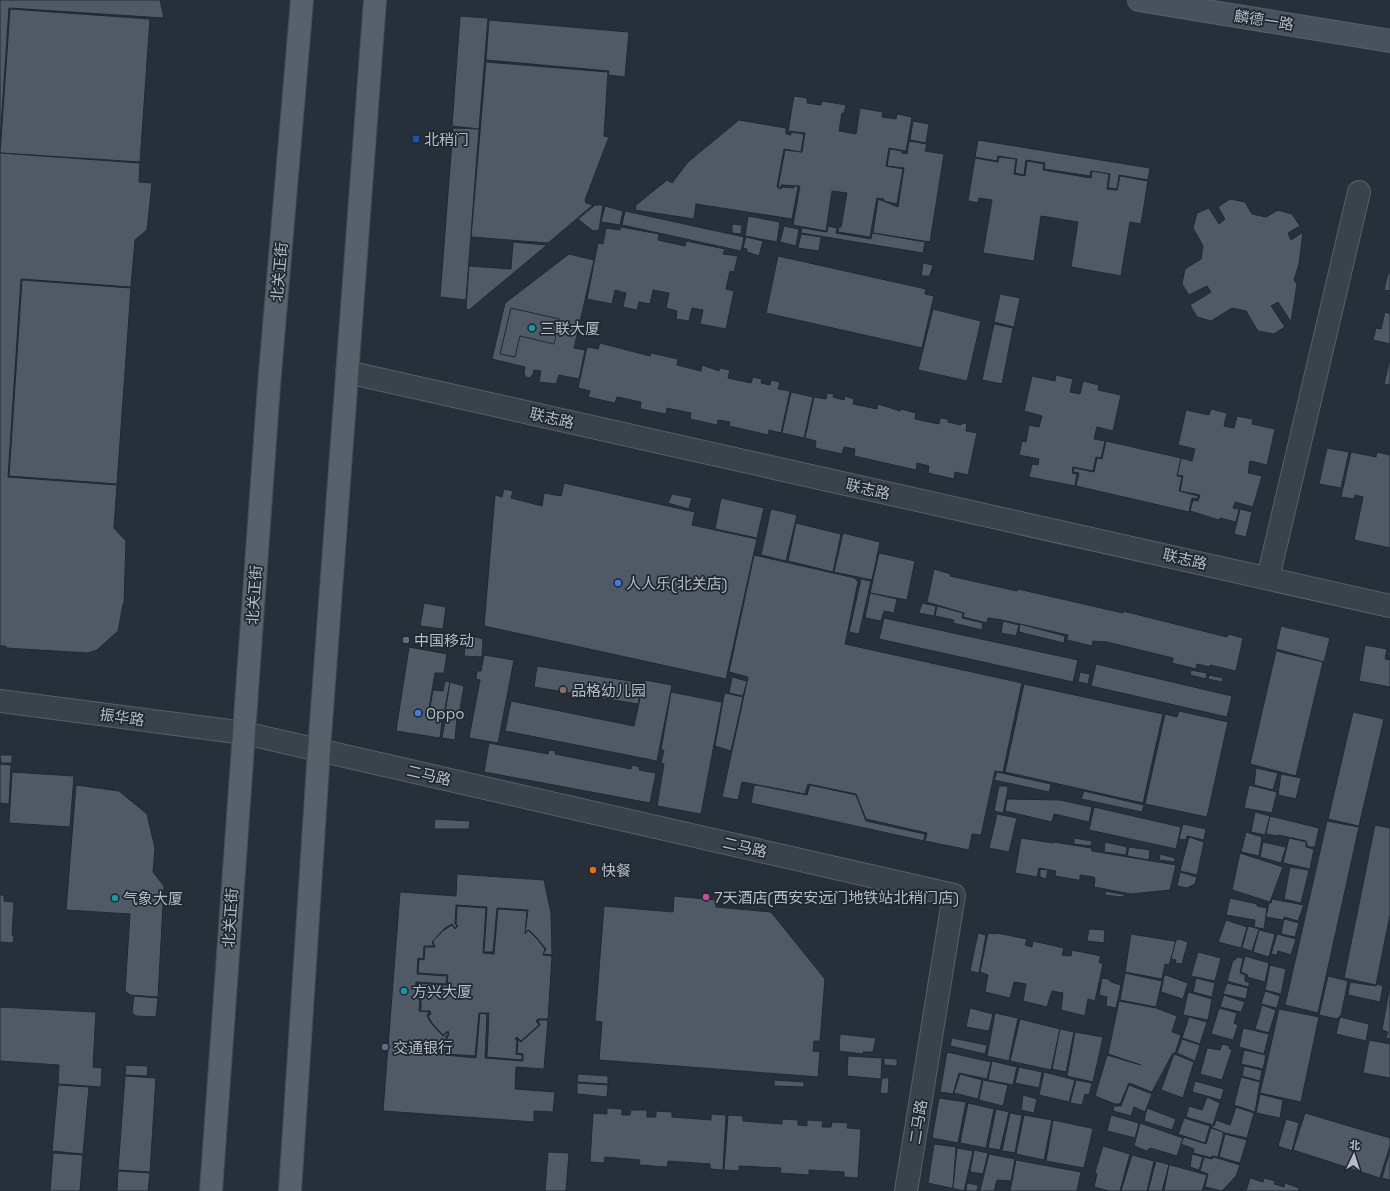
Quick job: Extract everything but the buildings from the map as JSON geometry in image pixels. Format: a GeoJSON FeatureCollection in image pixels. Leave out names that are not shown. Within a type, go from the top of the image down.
{"type":"FeatureCollection","features":[{"type":"Feature","properties":{"kind":"main road","name":"北关正街"},"geometry":{"type":"LineString","coordinates":[[211,1191],[269,385],[302,0]]}},
{"type":"Feature","properties":{"kind":"main road"},"geometry":{"type":"LineString","coordinates":[[290,1191],[319,750],[375,0]]}},
{"type":"Feature","properties":{"kind":"main road","name":"麟德一路"},"geometry":{"type":"LineString","coordinates":[[1139,0],[1390,41]]}},
{"type":"Feature","properties":{"kind":"street"},"geometry":{"type":"LineString","coordinates":[[1268,578],[1359,192]]}},
{"type":"Feature","properties":{"kind":"street","name":"联志路"},"geometry":{"type":"LineString","coordinates":[[347,372],[1390,606]]}},
{"type":"Feature","properties":{"kind":"street","name":"振华路"},"geometry":{"type":"LineString","coordinates":[[0,701],[244,733]]}},
{"type":"Feature","properties":{"kind":"street","name":"二马路"},"geometry":{"type":"LineString","coordinates":[[244,733],[954,895],[906,1191]]}},
{"type":"Feature","properties":{"kind":"place","name":"北稍门"},"geometry":{"type":"Point","coordinates":[416,139]}},
{"type":"Feature","properties":{"kind":"place","name":"三联大厦"},"geometry":{"type":"Point","coordinates":[532,328]}},
{"type":"Feature","properties":{"kind":"place","name":"人人乐(北关店)"},"geometry":{"type":"Point","coordinates":[618,583]}},
{"type":"Feature","properties":{"kind":"place","name":"中国移动"},"geometry":{"type":"Point","coordinates":[406,640]}},
{"type":"Feature","properties":{"kind":"place","name":"品格幼儿园"},"geometry":{"type":"Point","coordinates":[563,690]}},
{"type":"Feature","properties":{"kind":"place","name":"Oppo"},"geometry":{"type":"Point","coordinates":[418,713]}},
{"type":"Feature","properties":{"kind":"place","name":"快餐"},"geometry":{"type":"Point","coordinates":[593,870]}},
{"type":"Feature","properties":{"kind":"place","name":"7天酒店(西安安远门地铁站北稍门店)"},"geometry":{"type":"Point","coordinates":[706,897]}},
{"type":"Feature","properties":{"kind":"place","name":"气象大厦"},"geometry":{"type":"Point","coordinates":[115,898]}},
{"type":"Feature","properties":{"kind":"place","name":"方兴大厦"},"geometry":{"type":"Point","coordinates":[404,991]}},
{"type":"Feature","properties":{"kind":"place","name":"交通银行"},"geometry":{"type":"Point","coordinates":[385,1047]}}]}
